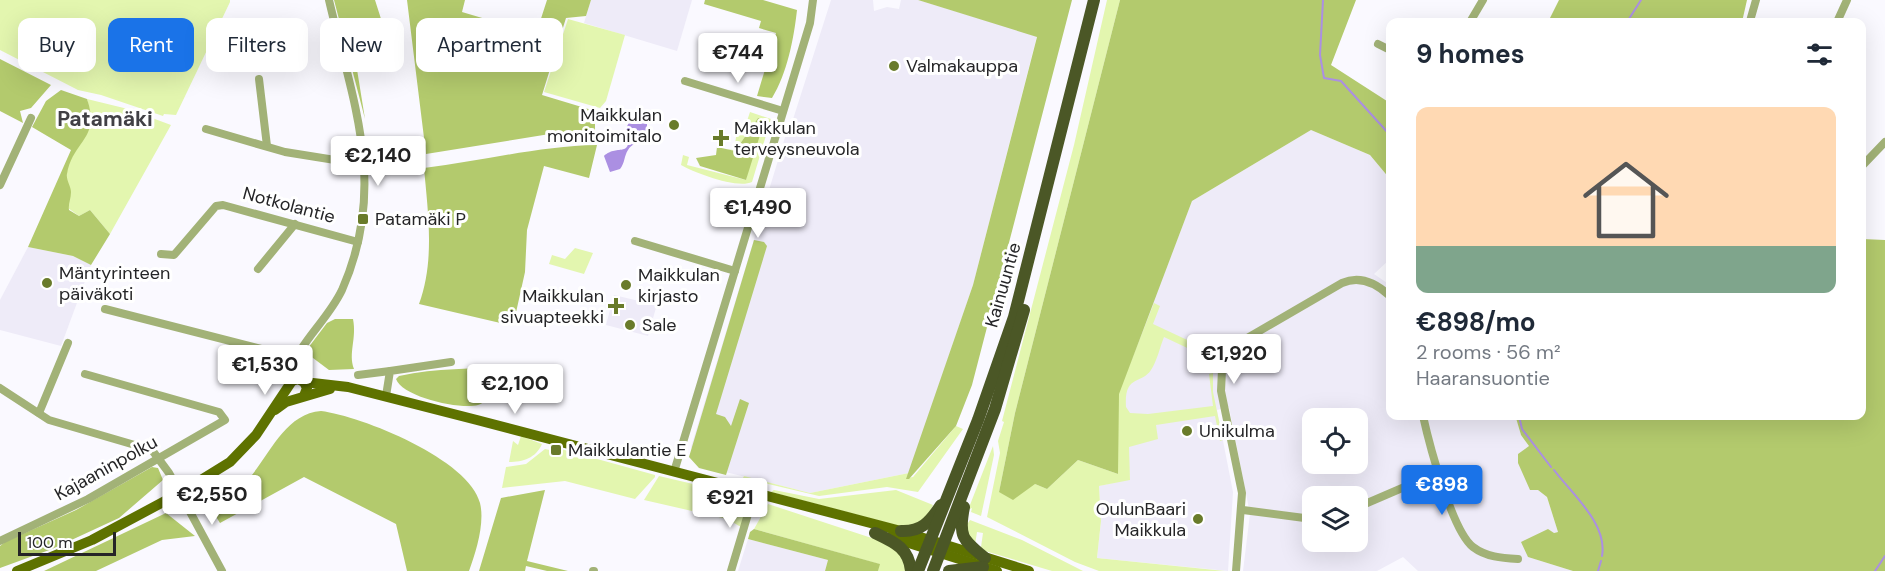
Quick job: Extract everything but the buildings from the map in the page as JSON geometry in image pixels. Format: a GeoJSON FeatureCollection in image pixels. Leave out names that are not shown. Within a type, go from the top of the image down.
{"type":"FeatureCollection","features":[{"type":"Feature","properties":{"kind":"highway","name":"Kainuuntie"},"geometry":{"type":"LineString","coordinates":[[933,571],[936,547],[952,489],[1014,316],[1094,0]]}},
{"type":"Feature","properties":{"kind":"highway","name":"Kainuuntie"},"geometry":{"type":"LineString","coordinates":[[918,571],[936,547],[972,472],[995,409],[1033,278],[1102,0]]}},
{"type":"Feature","properties":{"kind":"highway"},"geometry":{"type":"LineString","coordinates":[[949,571],[984,562],[967,544],[961,533],[961,522],[972,472]]}},
{"type":"Feature","properties":{"kind":"highway"},"geometry":{"type":"LineString","coordinates":[[901,531],[913,532],[921,528],[934,515],[952,489]]}},
{"type":"Feature","properties":{"kind":"highway"},"geometry":{"type":"LineString","coordinates":[[875,533],[908,554],[911,571]]}},
{"type":"Feature","properties":{"kind":"main road"},"geometry":{"type":"LineString","coordinates":[[297,382],[348,387],[386,396],[855,521],[901,531],[936,547]]}},
{"type":"Feature","properties":{"kind":"main road"},"geometry":{"type":"LineString","coordinates":[[297,382],[289,394],[301,397]]}},
{"type":"Feature","properties":{"kind":"main road"},"geometry":{"type":"LineString","coordinates":[[297,382],[307,388],[301,397]]}},
{"type":"Feature","properties":{"kind":"main road"},"geometry":{"type":"LineString","coordinates":[[17,571],[92,540],[180,493],[230,462],[256,435],[297,382]]}},
{"type":"Feature","properties":{"kind":"main road"},"geometry":{"type":"LineString","coordinates":[[266,421],[286,402],[348,387]]}},
{"type":"Feature","properties":{"kind":"main road"},"geometry":{"type":"LineString","coordinates":[[855,521],[875,533],[936,547],[984,562],[1029,571]]}},
{"type":"Feature","properties":{"kind":"main road"},"geometry":{"type":"LineString","coordinates":[[984,562],[997,571]]}},
{"type":"Feature","properties":{"kind":"street"},"geometry":{"type":"LineString","coordinates":[[297,382],[297,361],[341,292],[358,242],[364,204],[365,168],[355,97],[329,0]]}},
{"type":"Feature","properties":{"kind":"street"},"geometry":{"type":"LineString","coordinates":[[674,472],[810,23],[813,0]]}},
{"type":"Feature","properties":{"kind":"street"},"geometry":{"type":"LineString","coordinates":[[1472,18],[1483,0]]}},
{"type":"Feature","properties":{"kind":"street"},"geometry":{"type":"LineString","coordinates":[[1751,18],[1756,0]]}},
{"type":"Feature","properties":{"kind":"street"},"geometry":{"type":"LineString","coordinates":[[1838,18],[1847,0]]}},
{"type":"Feature","properties":{"kind":"street"},"geometry":{"type":"LineString","coordinates":[[1378,44],[1386,48]]}},
{"type":"Feature","properties":{"kind":"street"},"geometry":{"type":"LineString","coordinates":[[260,79],[267,146]]}},
{"type":"Feature","properties":{"kind":"street"},"geometry":{"type":"LineString","coordinates":[[685,81],[783,111]]}},
{"type":"Feature","properties":{"kind":"street"},"geometry":{"type":"LineString","coordinates":[[0,185],[31,118]]}},
{"type":"Feature","properties":{"kind":"street"},"geometry":{"type":"LineString","coordinates":[[206,129],[267,146],[360,164],[365,168]]}},
{"type":"Feature","properties":{"kind":"street"},"geometry":{"type":"LineString","coordinates":[[1866,161],[1885,142]]}},
{"type":"Feature","properties":{"kind":"street","name":"Notkolantie"},"geometry":{"type":"LineString","coordinates":[[161,255],[174,255],[216,206],[223,205],[358,242]]}},
{"type":"Feature","properties":{"kind":"street"},"geometry":{"type":"LineString","coordinates":[[258,269],[295,224]]}},
{"type":"Feature","properties":{"kind":"street"},"geometry":{"type":"LineString","coordinates":[[635,241],[735,271]]}},
{"type":"Feature","properties":{"kind":"street"},"geometry":{"type":"LineString","coordinates":[[1236,571],[1243,510],[1242,493],[1220,380],[1231,351],[1237,344],[1258,331],[1347,280],[1365,280],[1386,293]]}},
{"type":"Feature","properties":{"kind":"street"},"geometry":{"type":"LineString","coordinates":[[105,309],[297,361]]}},
{"type":"Feature","properties":{"kind":"street"},"geometry":{"type":"LineString","coordinates":[[39,413],[68,343]]}},
{"type":"Feature","properties":{"kind":"street"},"geometry":{"type":"LineString","coordinates":[[358,375],[451,362]]}},
{"type":"Feature","properties":{"kind":"street"},"geometry":{"type":"LineString","coordinates":[[386,396],[390,371]]}},
{"type":"Feature","properties":{"kind":"street","name":"Kajaaninpolku"},"geometry":{"type":"LineString","coordinates":[[0,541],[88,499],[225,420],[219,412],[85,374]]}},
{"type":"Feature","properties":{"kind":"street"},"geometry":{"type":"LineString","coordinates":[[0,388],[50,420],[136,443],[153,450],[160,457],[222,571]]}},
{"type":"Feature","properties":{"kind":"street"},"geometry":{"type":"LineString","coordinates":[[1424,420],[1437,473],[1471,545],[1489,555],[1518,559]]}},
{"type":"Feature","properties":{"kind":"street"},"geometry":{"type":"LineString","coordinates":[[1368,503],[1437,473]]}},
{"type":"Feature","properties":{"kind":"street"},"geometry":{"type":"LineString","coordinates":[[731,571],[754,494]]}},
{"type":"Feature","properties":{"kind":"street"},"geometry":{"type":"LineString","coordinates":[[1243,510],[1302,518]]}},
{"type":"Feature","properties":{"kind":"shaded area"},"geometry":{"type":"Polygon","coordinates":[[[591,0],[692,0],[677,51],[584,23],[591,0]]]}},
{"type":"Feature","properties":{"kind":"shaded area"},"geometry":{"type":"Polygon","coordinates":[[[831,0],[873,0],[874,11],[887,7],[899,9],[901,0],[918,0],[1037,36],[973,285],[909,473],[810,493],[701,466],[691,447],[786,134],[788,135],[831,0]]]}},
{"type":"Feature","properties":{"kind":"shaded area"},"geometry":{"type":"Polygon","coordinates":[[[631,117],[637,117],[647,124],[647,130],[643,138],[628,150],[620,169],[610,172],[604,156],[609,152],[626,148],[628,139],[626,129],[631,117]]]}},
{"type":"Feature","properties":{"kind":"shaded area"},"geometry":{"type":"Polygon","coordinates":[[[1311,130],[1370,155],[1386,174],[1386,263],[1374,274],[1386,282],[1386,420],[1517,420],[1521,435],[1529,446],[1538,489],[1547,497],[1558,532],[1528,557],[1573,571],[1418,571],[1403,557],[1377,571],[1243,571],[1250,514],[1229,407],[1217,410],[1233,492],[1228,571],[1097,558],[1101,521],[1099,486],[1130,479],[1118,394],[1192,201],[1311,130]]]}},
{"type":"Feature","properties":{"kind":"shaded area","name":"Mäntyrinteen päiväkoti"},"geometry":{"type":"Polygon","coordinates":[[[28,247],[73,256],[91,265],[61,346],[0,330],[0,300],[28,247]]]}},
{"type":"Feature","properties":{"kind":"shaded area"},"geometry":{"type":"Polygon","coordinates":[[[641,292],[659,297],[648,336],[606,325],[614,295],[639,301],[641,292]]]}},
{"type":"Feature","properties":{"kind":"shaded area"},"geometry":{"type":"Polygon","coordinates":[[[748,539],[828,560],[825,571],[738,571],[748,539]]]}},
{"type":"Feature","properties":{"kind":"green space"},"geometry":{"type":"Polygon","coordinates":[[[0,0],[230,0],[222,18],[206,18],[206,52],[176,115],[164,114],[163,116],[101,95],[78,90],[43,72],[96,72],[96,18],[18,18],[18,59],[0,50],[0,0]]]}},
{"type":"Feature","properties":{"kind":"green space"},"geometry":{"type":"Polygon","coordinates":[[[334,0],[375,0],[381,18],[339,18],[334,0]]]}},
{"type":"Feature","properties":{"kind":"green space"},"geometry":{"type":"Polygon","coordinates":[[[407,0],[465,0],[462,12],[482,18],[416,18],[416,72],[549,72],[542,95],[595,111],[595,136],[562,132],[426,154],[407,0]]]}},
{"type":"Feature","properties":{"kind":"green space"},"geometry":{"type":"Polygon","coordinates":[[[547,0],[591,0],[586,16],[566,18],[563,28],[563,18],[541,18],[547,0]]]}},
{"type":"Feature","properties":{"kind":"green space"},"geometry":{"type":"Polygon","coordinates":[[[705,0],[763,0],[797,10],[789,56],[772,98],[757,96],[776,33],[759,28],[761,21],[704,4],[705,0]]]}},
{"type":"Feature","properties":{"kind":"green space"},"geometry":{"type":"Polygon","coordinates":[[[918,0],[1072,0],[972,385],[956,426],[909,479],[906,479],[973,285],[1037,37],[918,0]]]}},
{"type":"Feature","properties":{"kind":"green space"},"geometry":{"type":"Polygon","coordinates":[[[1107,0],[1120,0],[1015,413],[999,492],[1035,484],[1047,489],[1078,460],[1118,474],[1118,394],[1154,303],[1160,306],[1153,324],[1213,352],[1216,347],[1222,351],[1217,362],[1164,337],[1151,370],[1130,385],[1126,407],[1130,413],[1148,414],[1213,406],[1209,374],[1213,373],[1213,392],[1223,440],[1220,441],[1215,416],[1156,425],[1158,439],[1129,447],[1130,480],[1099,486],[1101,521],[1097,558],[1225,571],[1099,571],[1075,562],[987,517],[1000,453],[998,441],[1004,422],[1002,421],[1074,145],[1107,0]]]}},
{"type":"Feature","properties":{"kind":"green space"},"geometry":{"type":"Polygon","coordinates":[[[1120,0],[1356,0],[1331,65],[1386,100],[1386,174],[1370,155],[1311,130],[1192,201],[1119,394],[1118,474],[1078,460],[1047,489],[1035,484],[1013,500],[999,492],[1015,413],[1120,0]]]}},
{"type":"Feature","properties":{"kind":"green space"},"geometry":{"type":"Polygon","coordinates":[[[1559,0],[1747,0],[1743,18],[1550,18],[1559,0]]]}},
{"type":"Feature","properties":{"kind":"green space"},"geometry":{"type":"Polygon","coordinates":[[[568,19],[625,35],[606,101],[600,108],[544,92],[551,72],[563,72],[563,34],[568,19]]]}},
{"type":"Feature","properties":{"kind":"green space"},"geometry":{"type":"Polygon","coordinates":[[[0,59],[18,68],[18,72],[26,72],[51,85],[31,108],[20,111],[23,123],[0,111],[0,59]]]}},
{"type":"Feature","properties":{"kind":"green space"},"geometry":{"type":"Polygon","coordinates":[[[353,72],[357,72],[365,119],[353,72]]]}},
{"type":"Feature","properties":{"kind":"green space"},"geometry":{"type":"Polygon","coordinates":[[[61,90],[87,99],[90,112],[91,123],[70,163],[67,176],[71,192],[69,210],[79,216],[90,210],[110,234],[91,265],[73,256],[28,247],[71,150],[32,127],[46,101],[61,90]]]}},
{"type":"Feature","properties":{"kind":"green space"},"geometry":{"type":"Polygon","coordinates":[[[87,99],[128,109],[171,125],[110,234],[90,210],[79,216],[68,208],[70,197],[68,166],[89,124],[90,113],[87,99]]]}},
{"type":"Feature","properties":{"kind":"green space"},"geometry":{"type":"Polygon","coordinates":[[[750,112],[771,119],[752,182],[745,184],[727,182],[681,165],[683,155],[689,157],[687,165],[746,180],[758,118],[735,151],[725,149],[734,150],[737,131],[743,133],[750,112]]]}},
{"type":"Feature","properties":{"kind":"green space"},"geometry":{"type":"Polygon","coordinates":[[[758,118],[765,119],[746,180],[700,166],[696,158],[716,155],[717,147],[735,151],[758,118]]]}},
{"type":"Feature","properties":{"kind":"green space"},"geometry":{"type":"Polygon","coordinates":[[[597,145],[589,178],[544,166],[527,230],[525,272],[513,326],[419,304],[429,254],[424,168],[532,151],[597,145]]]}},
{"type":"Feature","properties":{"kind":"green space"},"geometry":{"type":"Polygon","coordinates":[[[1866,239],[1885,240],[1885,571],[1573,571],[1528,557],[1521,542],[1548,529],[1554,533],[1558,532],[1547,497],[1538,490],[1530,490],[1518,463],[1518,454],[1529,446],[1521,435],[1517,420],[1866,420],[1866,239]]]}},
{"type":"Feature","properties":{"kind":"green space"},"geometry":{"type":"Polygon","coordinates":[[[754,240],[764,242],[767,246],[716,414],[725,417],[731,426],[740,399],[749,403],[726,475],[699,468],[689,457],[754,240]]]}},
{"type":"Feature","properties":{"kind":"green space"},"geometry":{"type":"Polygon","coordinates":[[[575,248],[593,253],[584,274],[549,264],[552,255],[565,259],[575,248]]]}},
{"type":"Feature","properties":{"kind":"green space"},"geometry":{"type":"Polygon","coordinates":[[[335,319],[353,319],[352,363],[354,369],[329,370],[305,352],[327,323],[335,319]]]}},
{"type":"Feature","properties":{"kind":"green space"},"geometry":{"type":"Polygon","coordinates":[[[517,366],[494,394],[478,405],[470,406],[433,401],[409,391],[396,379],[399,376],[429,371],[517,366]]]}},
{"type":"Feature","properties":{"kind":"green space"},"geometry":{"type":"Polygon","coordinates":[[[321,411],[362,421],[412,443],[457,471],[472,487],[480,503],[481,528],[469,571],[407,571],[396,524],[304,477],[220,523],[210,507],[245,483],[278,439],[296,420],[321,411]]]}},
{"type":"Feature","properties":{"kind":"green space"},"geometry":{"type":"Polygon","coordinates":[[[956,426],[963,429],[918,492],[887,487],[819,496],[743,478],[744,476],[810,493],[909,473],[907,478],[913,477],[956,426]]]}},
{"type":"Feature","properties":{"kind":"green space"},"geometry":{"type":"Polygon","coordinates":[[[521,436],[542,444],[536,453],[528,458],[509,462],[513,441],[518,445],[521,436]]]}},
{"type":"Feature","properties":{"kind":"green space"},"geometry":{"type":"Polygon","coordinates":[[[993,446],[994,455],[981,516],[971,512],[972,508],[968,510],[993,446]]]}},
{"type":"Feature","properties":{"kind":"green space"},"geometry":{"type":"Polygon","coordinates":[[[545,449],[559,452],[561,449],[655,475],[655,477],[635,499],[565,481],[502,488],[506,467],[526,464],[545,449]]]}},
{"type":"Feature","properties":{"kind":"green space"},"geometry":{"type":"Polygon","coordinates":[[[152,467],[158,468],[163,480],[119,518],[52,549],[0,568],[0,546],[5,542],[76,510],[152,467]]]}},
{"type":"Feature","properties":{"kind":"green space"},"geometry":{"type":"Polygon","coordinates":[[[659,476],[744,496],[747,503],[741,527],[727,519],[644,500],[659,476]]]}},
{"type":"Feature","properties":{"kind":"green space"},"geometry":{"type":"Polygon","coordinates":[[[545,490],[527,561],[568,571],[547,571],[526,566],[525,571],[479,571],[501,498],[545,490]]]}},
{"type":"Feature","properties":{"kind":"green space"},"geometry":{"type":"Polygon","coordinates":[[[774,490],[819,499],[896,490],[933,505],[926,520],[907,528],[771,492],[774,490]]]}},
{"type":"Feature","properties":{"kind":"green space"},"geometry":{"type":"Polygon","coordinates":[[[768,504],[890,544],[900,551],[906,571],[878,571],[879,564],[754,529],[768,504]]]}},
{"type":"Feature","properties":{"kind":"green space"},"geometry":{"type":"Polygon","coordinates":[[[166,513],[195,536],[162,540],[96,571],[44,571],[166,513]]]}},
{"type":"Feature","properties":{"kind":"green space"},"geometry":{"type":"Polygon","coordinates":[[[965,520],[968,523],[970,520],[1022,540],[1083,571],[1052,571],[985,551],[981,547],[983,533],[977,532],[975,545],[970,542],[965,520]]]}},
{"type":"Feature","properties":{"kind":"green space"},"geometry":{"type":"Polygon","coordinates":[[[754,529],[880,564],[878,571],[825,571],[828,560],[748,539],[750,532],[754,529]]]}},
{"type":"Feature","properties":{"kind":"waterway"},"geometry":{"type":"LineString","coordinates":[[1323,0],[1320,55],[1324,78],[1341,81],[1386,131]]}},
{"type":"Feature","properties":{"kind":"waterway"},"geometry":{"type":"LineString","coordinates":[[1630,18],[1641,0]]}},
{"type":"Feature","properties":{"kind":"waterway"},"geometry":{"type":"LineString","coordinates":[[1520,420],[1522,429],[1551,467]]}},
{"type":"Feature","properties":{"kind":"waterway"},"geometry":{"type":"LineString","coordinates":[[1554,470],[1594,521],[1600,532],[1602,556]]}},
{"type":"Feature","properties":{"kind":"waterway"},"geometry":{"type":"LineString","coordinates":[[1875,571],[1885,556]]}},
{"type":"Feature","properties":{"kind":"waterway"},"geometry":{"type":"LineString","coordinates":[[1598,571],[1601,561]]}},
{"type":"Feature","properties":{"kind":"place","name":"Valmakauppa"},"geometry":{"type":"Point","coordinates":[894,66]}},
{"type":"Feature","properties":{"kind":"place","name":"Maikkulan monitoimitalo"},"geometry":{"type":"Point","coordinates":[674,125]}},
{"type":"Feature","properties":{"kind":"place","name":"Maikkulan terveysneuvola"},"geometry":{"type":"Point","coordinates":[721,138]}},
{"type":"Feature","properties":{"kind":"place","name":"Patamäki P"},"geometry":{"type":"Point","coordinates":[363,219]}},
{"type":"Feature","properties":{"kind":"place","name":"Mäntyrinteen päiväkoti"},"geometry":{"type":"Point","coordinates":[47,283]}},
{"type":"Feature","properties":{"kind":"place","name":"Maikkulan kirjasto"},"geometry":{"type":"Point","coordinates":[626,285]}},
{"type":"Feature","properties":{"kind":"place","name":"Maikkulan sivuapteekki"},"geometry":{"type":"Point","coordinates":[616,306]}},
{"type":"Feature","properties":{"kind":"place","name":"Sale"},"geometry":{"type":"Point","coordinates":[630,325]}},
{"type":"Feature","properties":{"kind":"place","name":"Unikulma"},"geometry":{"type":"Point","coordinates":[1187,431]}},
{"type":"Feature","properties":{"kind":"place","name":"Maikkulantie E"},"geometry":{"type":"Point","coordinates":[556,450]}},
{"type":"Feature","properties":{"kind":"place","name":"OulunBaari Maikkula"},"geometry":{"type":"Point","coordinates":[1198,519]}},
{"type":"Feature","properties":{"kind":"district","name":"Patamäki"},"geometry":{"type":"Point","coordinates":[105,119]}}]}
